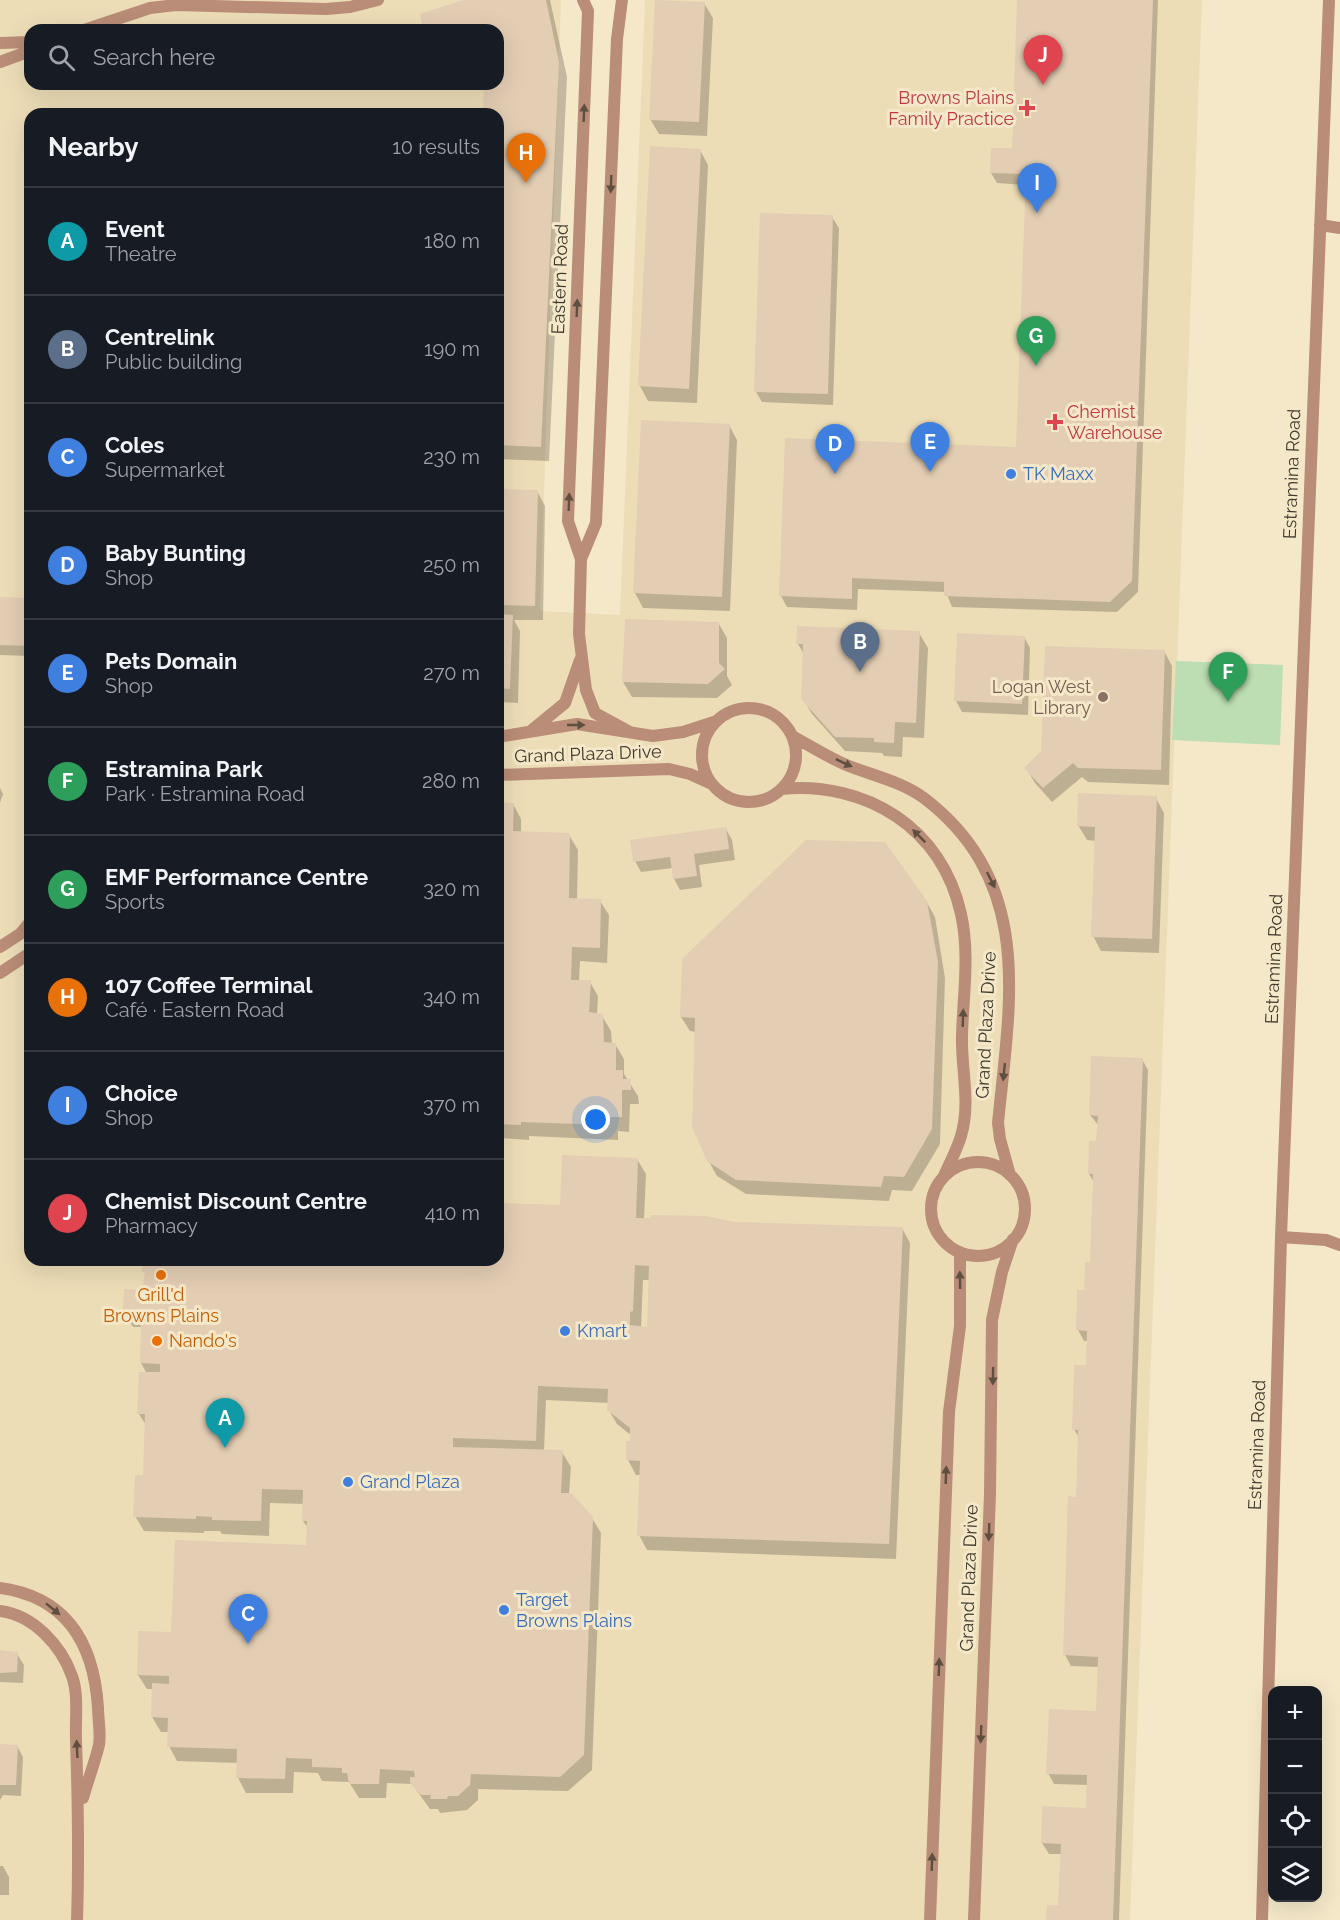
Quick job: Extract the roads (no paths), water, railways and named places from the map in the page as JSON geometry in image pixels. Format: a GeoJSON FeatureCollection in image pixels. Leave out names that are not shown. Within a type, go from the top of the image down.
{"type":"FeatureCollection","features":[{"type":"Feature","properties":{"kind":"street"},"geometry":{"type":"LineString","coordinates":[[102,24],[150,8],[176,4],[326,9],[378,0]]}},
{"type":"Feature","properties":{"kind":"street","name":"Eastern Road"},"geometry":{"type":"LineString","coordinates":[[583,0],[588,11],[568,521],[581,559],[579,625],[586,690],[595,713],[631,733]]}},
{"type":"Feature","properties":{"kind":"street","name":"Eastern Road"},"geometry":{"type":"LineString","coordinates":[[581,559],[596,523],[617,39],[622,0]]}},
{"type":"Feature","properties":{"kind":"street","name":"Estramina Road"},"geometry":{"type":"LineString","coordinates":[[1262,1920],[1281,1237],[1329,0]]}},
{"type":"Feature","properties":{"kind":"street"},"geometry":{"type":"LineString","coordinates":[[0,42],[24,42]]}},
{"type":"Feature","properties":{"kind":"street"},"geometry":{"type":"LineString","coordinates":[[4,59],[24,53]]}},
{"type":"Feature","properties":{"kind":"street"},"geometry":{"type":"LineString","coordinates":[[1320,225],[1340,228]]}},
{"type":"Feature","properties":{"kind":"street","name":"Eastern Road"},"geometry":{"type":"LineString","coordinates":[[532,730],[565,703],[581,653]]}},
{"type":"Feature","properties":{"kind":"street"},"geometry":{"type":"LineString","coordinates":[[741,709],[755,709],[770,713],[783,723],[792,736],[796,750],[795,764],[790,778],[781,789],[760,801],[746,802],[732,799],[712,784],[702,758],[704,745],[717,721],[741,709]]}},
{"type":"Feature","properties":{"kind":"street","name":"Grand Plaza Drive"},"geometry":{"type":"LineString","coordinates":[[504,736],[577,724],[631,733],[663,735],[683,732],[717,721]]}},
{"type":"Feature","properties":{"kind":"street","name":"Grand Plaza Drive"},"geometry":{"type":"LineString","coordinates":[[792,736],[844,764],[904,787],[923,798],[960,831],[981,861],[996,890],[1008,939],[1009,990],[998,1123],[1010,1175]]}},
{"type":"Feature","properties":{"kind":"street","name":"Grand Plaza Drive"},"geometry":{"type":"LineString","coordinates":[[504,775],[663,769],[679,771],[712,784]]}},
{"type":"Feature","properties":{"kind":"street","name":"Grand Plaza Drive"},"geometry":{"type":"LineString","coordinates":[[781,789],[828,789],[848,792],[880,806],[908,825],[929,846],[950,879],[961,914],[966,948],[962,1037],[966,1087],[961,1136],[943,1178]]}},
{"type":"Feature","properties":{"kind":"street"},"geometry":{"type":"LineString","coordinates":[[0,947],[24,929]]}},
{"type":"Feature","properties":{"kind":"street"},"geometry":{"type":"LineString","coordinates":[[0,973],[24,957]]}},
{"type":"Feature","properties":{"kind":"street"},"geometry":{"type":"LineString","coordinates":[[984,1162],[998,1166],[1010,1175],[1021,1190],[1025,1208],[1020,1230],[1002,1249],[989,1254],[974,1256],[960,1252],[942,1239],[931,1213],[932,1199],[943,1178],[955,1168],[969,1163],[984,1162]]}},
{"type":"Feature","properties":{"kind":"street"},"geometry":{"type":"LineString","coordinates":[[1281,1237],[1326,1240],[1340,1245]]}},
{"type":"Feature","properties":{"kind":"street","name":"Grand Plaza Drive"},"geometry":{"type":"LineString","coordinates":[[974,1920],[990,1494],[992,1320],[1002,1272],[1013,1239]]}},
{"type":"Feature","properties":{"kind":"street","name":"Grand Plaza Drive"},"geometry":{"type":"LineString","coordinates":[[930,1920],[948,1412],[960,1326],[960,1252]]}},
{"type":"Feature","properties":{"kind":"street"},"geometry":{"type":"LineString","coordinates":[[0,1588],[14,1590],[52,1605],[82,1639],[91,1660],[96,1681],[99,1743],[80,1808]]}},
{"type":"Feature","properties":{"kind":"street"},"geometry":{"type":"LineString","coordinates":[[0,1611],[9,1612],[38,1626],[55,1645],[72,1676],[80,1808],[77,1920]]}},
{"type":"Feature","properties":{"kind":"place","name":"Chemist Discount Centre"},"geometry":{"type":"Point","coordinates":[1043,85]}},
{"type":"Feature","properties":{"kind":"place","name":"Browns Plains Family Practice"},"geometry":{"type":"Point","coordinates":[1027,108]}},
{"type":"Feature","properties":{"kind":"place","name":"107 Coffee Terminal"},"geometry":{"type":"Point","coordinates":[526,183]}},
{"type":"Feature","properties":{"kind":"place","name":"Choice"},"geometry":{"type":"Point","coordinates":[1037,213]}},
{"type":"Feature","properties":{"kind":"place","name":"EMF Performance Centre"},"geometry":{"type":"Point","coordinates":[1036,366]}},
{"type":"Feature","properties":{"kind":"place","name":"Chemist Warehouse"},"geometry":{"type":"Point","coordinates":[1055,422]}},
{"type":"Feature","properties":{"kind":"place","name":"Pets Domain"},"geometry":{"type":"Point","coordinates":[930,472]}},
{"type":"Feature","properties":{"kind":"place","name":"Baby Bunting"},"geometry":{"type":"Point","coordinates":[835,474]}},
{"type":"Feature","properties":{"kind":"place","name":"TK Maxx"},"geometry":{"type":"Point","coordinates":[1011,474]}},
{"type":"Feature","properties":{"kind":"place","name":"Centrelink"},"geometry":{"type":"Point","coordinates":[860,672]}},
{"type":"Feature","properties":{"kind":"place","name":"Logan West Library"},"geometry":{"type":"Point","coordinates":[1103,697]}},
{"type":"Feature","properties":{"kind":"place","name":"Estramina Park"},"geometry":{"type":"Point","coordinates":[1228,702]}},
{"type":"Feature","properties":{"kind":"place","name":"Grill'd Browns Plains"},"geometry":{"type":"Point","coordinates":[161,1275]}},
{"type":"Feature","properties":{"kind":"place","name":"Kmart"},"geometry":{"type":"Point","coordinates":[565,1331]}},
{"type":"Feature","properties":{"kind":"place","name":"Nando's"},"geometry":{"type":"Point","coordinates":[157,1341]}},
{"type":"Feature","properties":{"kind":"place","name":"Event"},"geometry":{"type":"Point","coordinates":[225,1448]}},
{"type":"Feature","properties":{"kind":"place","name":"Grand Plaza"},"geometry":{"type":"Point","coordinates":[348,1482]}},
{"type":"Feature","properties":{"kind":"place","name":"Target Browns Plains"},"geometry":{"type":"Point","coordinates":[504,1610]}},
{"type":"Feature","properties":{"kind":"place","name":"Coles"},"geometry":{"type":"Point","coordinates":[248,1644]}}]}
